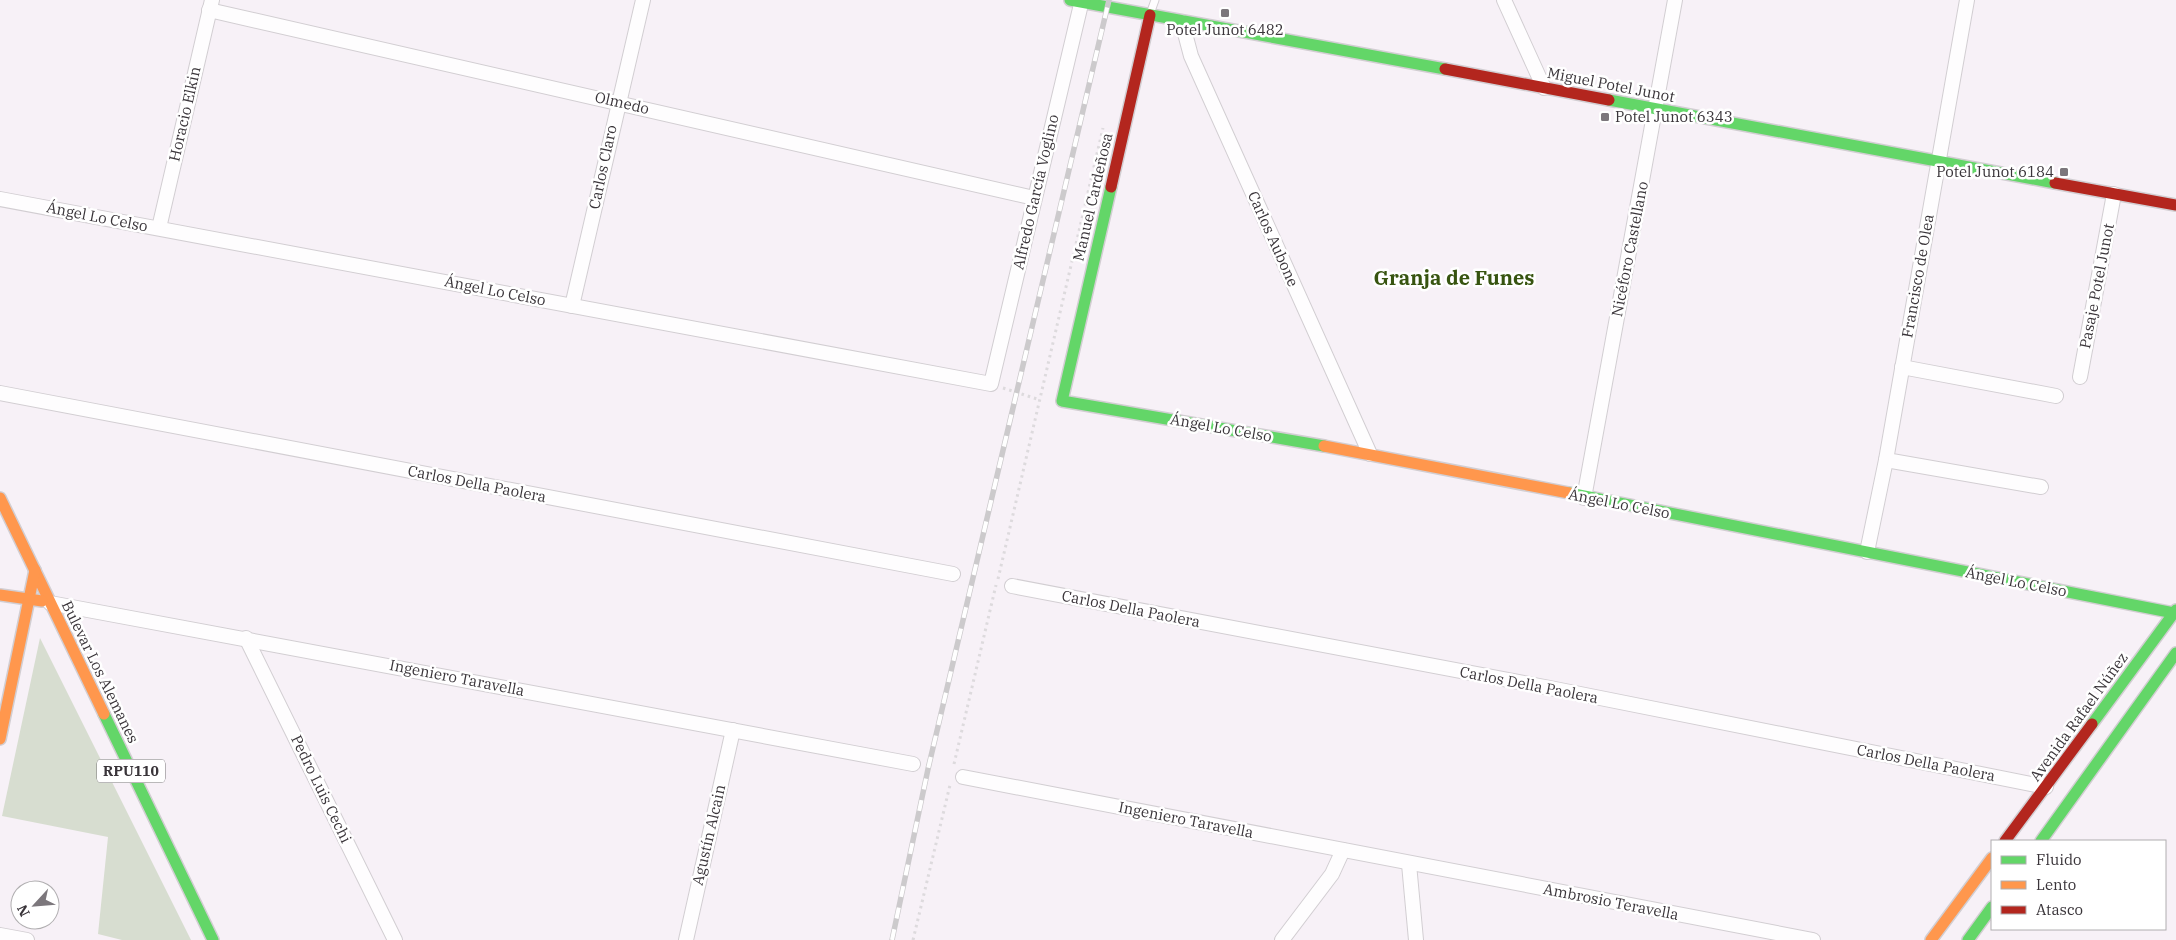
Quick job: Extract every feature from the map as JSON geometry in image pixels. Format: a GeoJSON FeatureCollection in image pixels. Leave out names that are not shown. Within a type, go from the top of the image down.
{"type":"FeatureCollection","features":[{"type":"Feature","properties":{"kind":"main road","name":"Miguel Potel Junot"},"geometry":{"type":"LineString","coordinates":[[1078,1],[1182,22],[2176,205]]}},
{"type":"Feature","properties":{"kind":"main road","name":"Manuel Cardeñosa"},"geometry":{"type":"LineString","coordinates":[[1062,401],[1150,15]]}},
{"type":"Feature","properties":{"kind":"main road","name":"Ángel Lo Celso"},"geometry":{"type":"LineString","coordinates":[[1062,401],[1370,454],[1584,498],[2175,611]]}},
{"type":"Feature","properties":{"kind":"main road","name":"Bulevar Los Alemanes"},"geometry":{"type":"LineString","coordinates":[[0,498],[213,940]]}},
{"type":"Feature","properties":{"kind":"main road"},"geometry":{"type":"LineString","coordinates":[[0,739],[35,570]]}},
{"type":"Feature","properties":{"kind":"main road","name":"Ingeniero Taravella"},"geometry":{"type":"LineString","coordinates":[[0,595],[50,603]]}},
{"type":"Feature","properties":{"kind":"main road"},"geometry":{"type":"LineString","coordinates":[[2042,840],[2173,654],[2175,611]]}},
{"type":"Feature","properties":{"kind":"main road","name":"Avenida Rafael Núñez"},"geometry":{"type":"LineString","coordinates":[[2006,840],[2175,611]]}},
{"type":"Feature","properties":{"kind":"main road"},"geometry":{"type":"LineString","coordinates":[[1931,940],[1991,859]]}},
{"type":"Feature","properties":{"kind":"main road"},"geometry":{"type":"LineString","coordinates":[[1968,940],[1991,908]]}},
{"type":"Feature","properties":{"kind":"street","name":"Carlos Claro"},"geometry":{"type":"LineString","coordinates":[[572,306],[617,102],[642,0]]}},
{"type":"Feature","properties":{"kind":"street"},"geometry":{"type":"LineString","coordinates":[[1504,0],[1544,88]]}},
{"type":"Feature","properties":{"kind":"street","name":"Nicéforo Castellano"},"geometry":{"type":"LineString","coordinates":[[1584,498],[1675,0]]}},
{"type":"Feature","properties":{"kind":"street","name":"Francisco de Olea"},"geometry":{"type":"LineString","coordinates":[[1866,552],[1886,460],[1966,0]]}},
{"type":"Feature","properties":{"kind":"street","name":"Alfredo García Voglino"},"geometry":{"type":"LineString","coordinates":[[991,384],[1078,1]]}},
{"type":"Feature","properties":{"kind":"street","name":"Olmedo"},"geometry":{"type":"LineString","coordinates":[[211,5],[617,102],[1034,198]]}},
{"type":"Feature","properties":{"kind":"street","name":"Horacio Elkin"},"geometry":{"type":"LineString","coordinates":[[159,228],[211,5]]}},
{"type":"Feature","properties":{"kind":"street","name":"Carlos Aubone"},"geometry":{"type":"LineString","coordinates":[[1182,22],[1191,56],[1370,454]]}},
{"type":"Feature","properties":{"kind":"street","name":"Pasaje Potel Junot"},"geometry":{"type":"LineString","coordinates":[[2080,377],[2114,194]]}},
{"type":"Feature","properties":{"kind":"street","name":"Ángel Lo Celso"},"geometry":{"type":"LineString","coordinates":[[0,199],[991,384]]}},
{"type":"Feature","properties":{"kind":"street"},"geometry":{"type":"LineString","coordinates":[[1902,367],[2056,396]]}},
{"type":"Feature","properties":{"kind":"street","name":"Carlos Della Paolera"},"geometry":{"type":"LineString","coordinates":[[0,393],[953,574]]}},
{"type":"Feature","properties":{"kind":"street"},"geometry":{"type":"LineString","coordinates":[[1886,460],[2041,487]]}},
{"type":"Feature","properties":{"kind":"street","name":"Carlos Della Paolera"},"geometry":{"type":"LineString","coordinates":[[1012,586],[1550,688],[2046,787]]}},
{"type":"Feature","properties":{"kind":"street","name":"Ingeniero Taravella"},"geometry":{"type":"LineString","coordinates":[[50,603],[246,638],[913,764]]}},
{"type":"Feature","properties":{"kind":"street","name":"Pedro Luis Cechi"},"geometry":{"type":"LineString","coordinates":[[246,638],[395,940]]}},
{"type":"Feature","properties":{"kind":"street","name":"Agustín Alcain"},"geometry":{"type":"LineString","coordinates":[[686,940],[733,730]]}},
{"type":"Feature","properties":{"kind":"street","name":"Ingeniero Taravella"},"geometry":{"type":"LineString","coordinates":[[957,777],[1409,864]]}},
{"type":"Feature","properties":{"kind":"street"},"geometry":{"type":"LineString","coordinates":[[1282,940],[1332,874],[1343,850]]}},
{"type":"Feature","properties":{"kind":"street"},"geometry":{"type":"LineString","coordinates":[[1409,864],[1416,940]]}},
{"type":"Feature","properties":{"kind":"street","name":"Ambrosio Teravella"},"geometry":{"type":"LineString","coordinates":[[1409,864],[1813,940]]}},
{"type":"Feature","properties":{"kind":"street"},"geometry":{"type":"LineString","coordinates":[[7,937],[27,940]]}},
{"type":"Feature","properties":{"kind":"lane","name":"Manuel Cardeñosa"},"geometry":{"type":"LineString","coordinates":[[1150,15],[1155,0]]}},
{"type":"Feature","properties":{"kind":"path"},"geometry":{"type":"LineString","coordinates":[[954,766],[1106,118]]}},
{"type":"Feature","properties":{"kind":"path"},"geometry":{"type":"LineString","coordinates":[[991,384],[1039,400],[1062,401]]}},
{"type":"Feature","properties":{"kind":"path"},"geometry":{"type":"LineString","coordinates":[[913,940],[957,777]]}},
{"type":"Feature","properties":{"kind":"shaded area"},"geometry":{"type":"Polygon","coordinates":[[[40,638],[191,940],[122,940],[98,934],[108,837],[2,816],[40,638]]]}},
{"type":"Feature","properties":{"kind":"railway"},"geometry":{"type":"LineString","coordinates":[[892,940],[928,769],[1109,0]]}},
{"type":"Feature","properties":{"kind":"traffic: fast"},"geometry":{"type":"LineString","coordinates":[[1070,0],[1445,69]]}},
{"type":"Feature","properties":{"kind":"traffic: fast"},"geometry":{"type":"LineString","coordinates":[[1609,100],[2055,183]]}},
{"type":"Feature","properties":{"kind":"traffic: fast"},"geometry":{"type":"LineString","coordinates":[[1111,187],[1062,401],[1324,446]]}},
{"type":"Feature","properties":{"kind":"traffic: fast"},"geometry":{"type":"LineString","coordinates":[[1569,493],[2174,613]]}},
{"type":"Feature","properties":{"kind":"traffic: fast"},"geometry":{"type":"LineString","coordinates":[[2092,724],[2176,610]]}},
{"type":"Feature","properties":{"kind":"traffic: fast"},"geometry":{"type":"LineString","coordinates":[[2042,840],[2176,653]]}},
{"type":"Feature","properties":{"kind":"traffic: fast"},"geometry":{"type":"LineString","coordinates":[[104,714],[213,940]]}},
{"type":"Feature","properties":{"kind":"traffic: fast"},"geometry":{"type":"LineString","coordinates":[[1968,940],[1991,908]]}},
{"type":"Feature","properties":{"kind":"traffic: slow"},"geometry":{"type":"LineString","coordinates":[[1324,446],[1569,493]]}},
{"type":"Feature","properties":{"kind":"traffic: slow"},"geometry":{"type":"LineString","coordinates":[[0,498],[104,714]]}},
{"type":"Feature","properties":{"kind":"traffic: slow"},"geometry":{"type":"LineString","coordinates":[[0,739],[35,570]]}},
{"type":"Feature","properties":{"kind":"traffic: slow"},"geometry":{"type":"LineString","coordinates":[[0,595],[42,601]]}},
{"type":"Feature","properties":{"kind":"traffic: slow"},"geometry":{"type":"LineString","coordinates":[[1931,940],[1991,859]]}},
{"type":"Feature","properties":{"kind":"traffic: jam"},"geometry":{"type":"LineString","coordinates":[[1111,187],[1150,15]]}},
{"type":"Feature","properties":{"kind":"traffic: jam"},"geometry":{"type":"LineString","coordinates":[[1445,69],[1609,100]]}},
{"type":"Feature","properties":{"kind":"traffic: jam"},"geometry":{"type":"LineString","coordinates":[[2055,183],[2176,205]]}},
{"type":"Feature","properties":{"kind":"traffic: jam"},"geometry":{"type":"LineString","coordinates":[[2006,840],[2092,724]]}},
{"type":"Feature","properties":{"kind":"place","name":"Potel Junot 6482"},"geometry":{"type":"Point","coordinates":[1225,13]}},
{"type":"Feature","properties":{"kind":"place","name":"Potel Junot 6343"},"geometry":{"type":"Point","coordinates":[1605,117]}},
{"type":"Feature","properties":{"kind":"place","name":"Potel Junot 6184"},"geometry":{"type":"Point","coordinates":[2064,172]}},
{"type":"Feature","properties":{"kind":"district","name":"Granja de Funes"},"geometry":{"type":"Point","coordinates":[1454,278]}}]}
